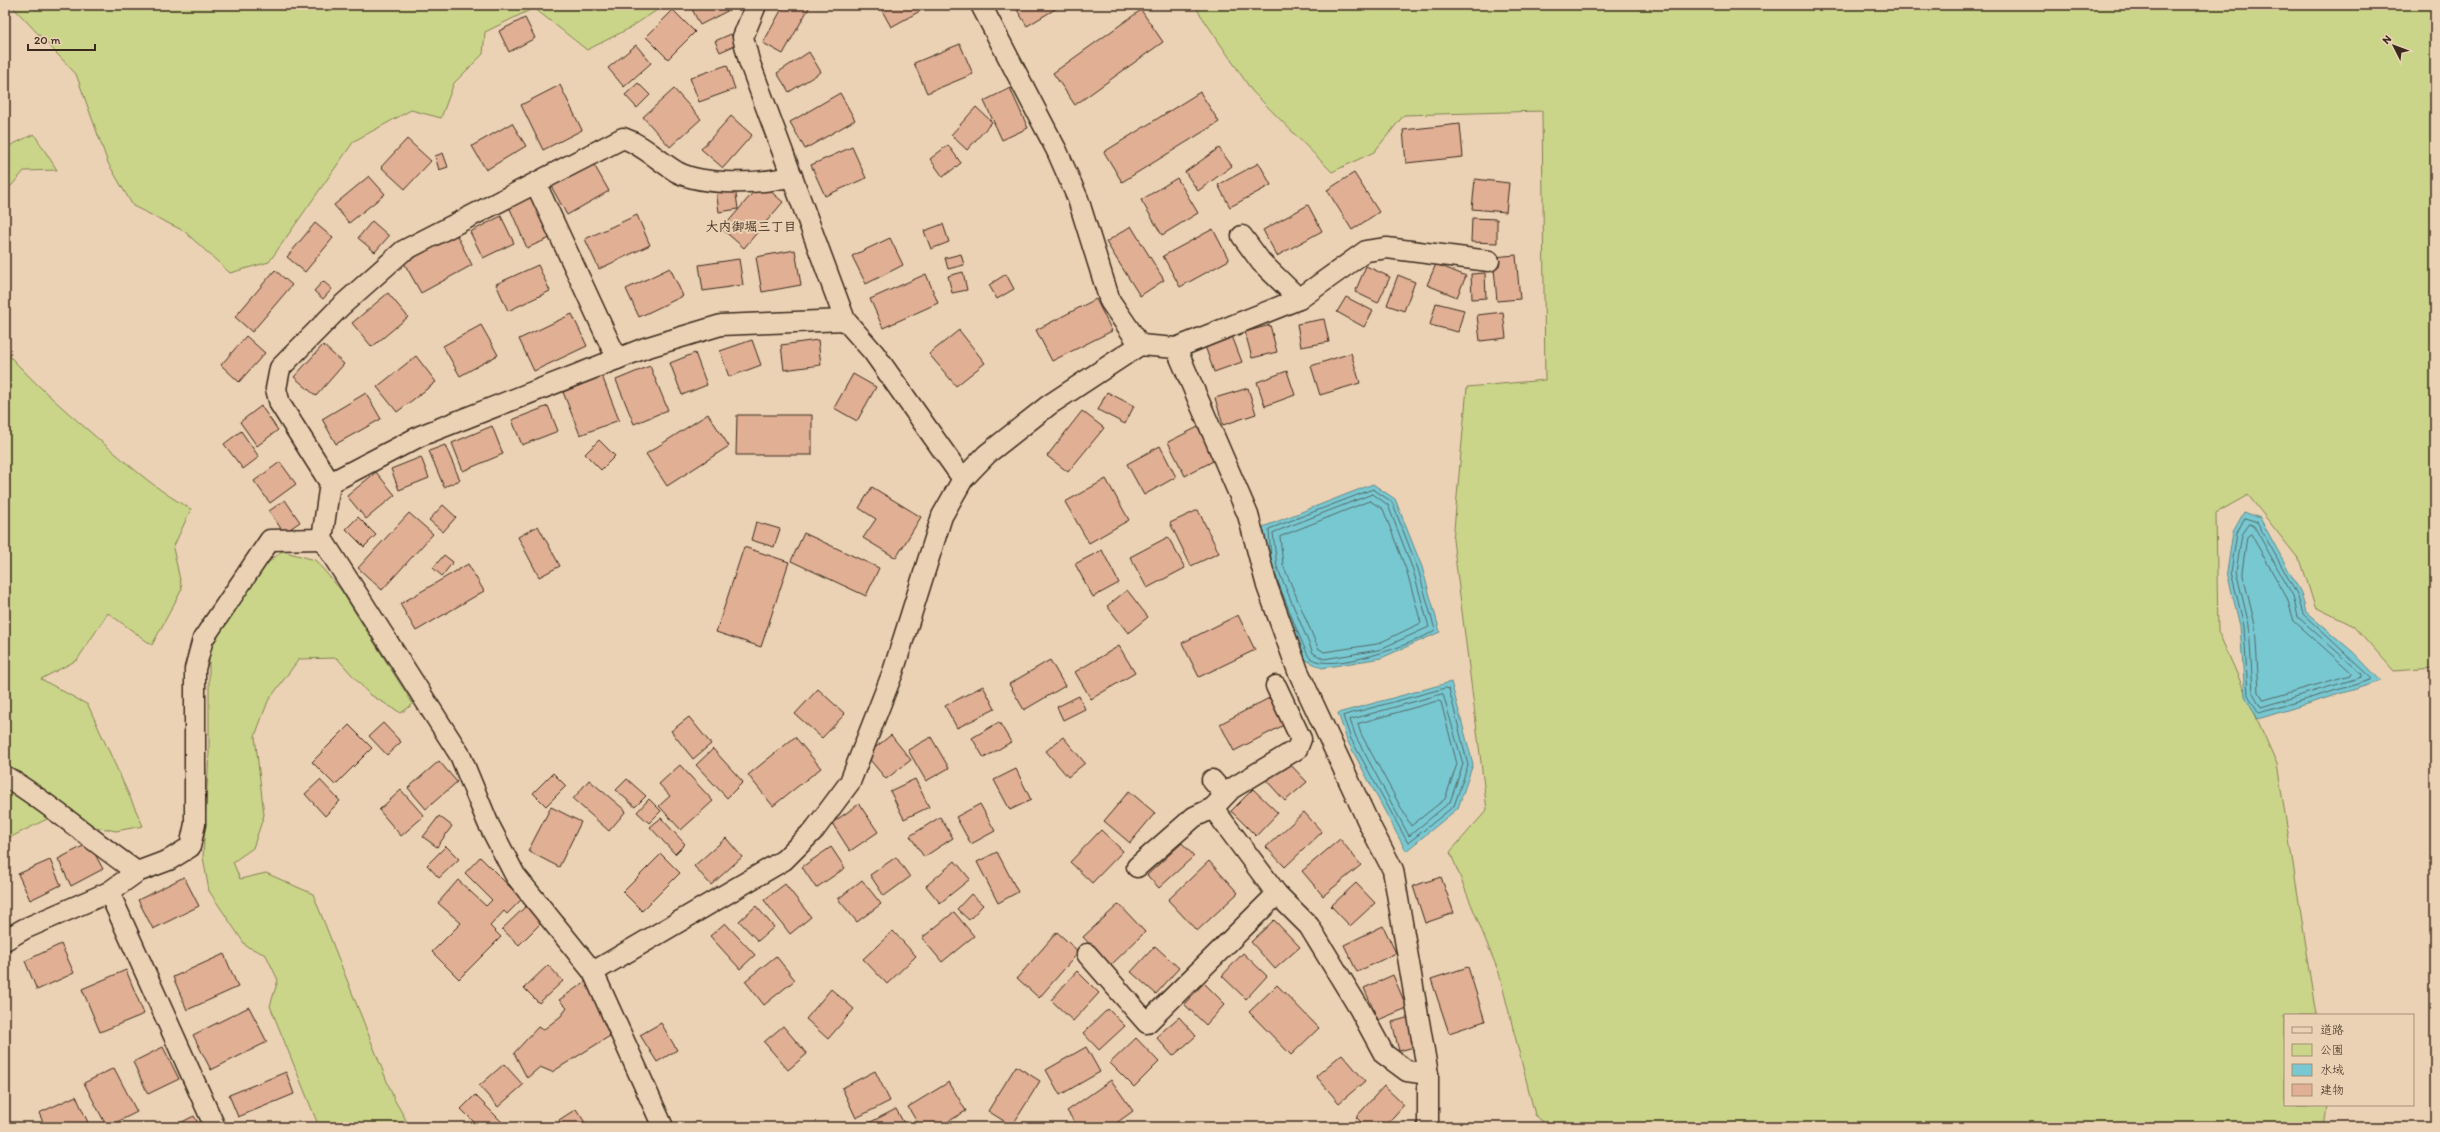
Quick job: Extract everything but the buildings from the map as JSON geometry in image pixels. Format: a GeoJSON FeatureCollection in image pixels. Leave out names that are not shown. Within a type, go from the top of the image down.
{"type":"FeatureCollection","features":[{"type":"Feature","properties":{"kind":"street"},"geometry":{"type":"LineString","coordinates":[[756,5],[743,37],[749,61],[845,320],[874,353],[963,480]]}},
{"type":"Feature","properties":{"kind":"street"},"geometry":{"type":"LineString","coordinates":[[981,5],[1057,151],[1078,199],[1110,301],[1140,345]]}},
{"type":"Feature","properties":{"kind":"street"},"geometry":{"type":"LineString","coordinates":[[663,1127],[593,972],[515,875],[488,823],[460,755],[322,539],[330,483],[280,404],[276,389],[280,368],[335,312],[403,251],[448,226],[536,184],[623,138],[638,143],[678,172],[705,180],[774,181],[792,176]]}},
{"type":"Feature","properties":{"kind":"street"},"geometry":{"type":"LineString","coordinates":[[536,184],[617,359]]}},
{"type":"Feature","properties":{"kind":"street"},"geometry":{"type":"LineString","coordinates":[[1242,236],[1261,262],[1299,299]]}},
{"type":"Feature","properties":{"kind":"street"},"geometry":{"type":"LineString","coordinates":[[593,972],[784,860],[815,829],[850,782],[893,672],[942,516],[963,480],[987,454],[1049,405],[1140,345],[1176,348],[1299,299],[1366,251],[1387,248],[1489,261]]}},
{"type":"Feature","properties":{"kind":"street"},"geometry":{"type":"LineString","coordinates":[[330,483],[420,436],[645,348],[721,325],[845,320]]}},
{"type":"Feature","properties":{"kind":"street"},"geometry":{"type":"LineString","coordinates":[[1176,348],[1248,515],[1267,586],[1298,671],[1370,826],[1393,870],[1428,1074],[1428,1127]]}},
{"type":"Feature","properties":{"kind":"street"},"geometry":{"type":"LineString","coordinates":[[5,940],[24,929],[108,892],[137,872],[169,860],[190,847],[195,824],[195,669],[203,638],[270,540],[322,539]]}},
{"type":"Feature","properties":{"kind":"street"},"geometry":{"type":"LineString","coordinates":[[1137,867],[1194,817],[1219,802],[1231,790],[1297,749],[1301,739],[1276,686]]}},
{"type":"Feature","properties":{"kind":"street"},"geometry":{"type":"LineString","coordinates":[[5,776],[40,798],[75,827],[137,872]]}},
{"type":"Feature","properties":{"kind":"street"},"geometry":{"type":"LineString","coordinates":[[1212,780],[1219,802],[1278,894],[1309,926],[1359,1008],[1384,1054],[1407,1071],[1428,1074]]}},
{"type":"Feature","properties":{"kind":"street"},"geometry":{"type":"LineString","coordinates":[[108,892],[215,1127]]}},
{"type":"Feature","properties":{"kind":"street"},"geometry":{"type":"LineString","coordinates":[[1087,954],[1147,1023],[1278,894]]}},
{"type":"Feature","properties":{"kind":"green space"},"geometry":{"type":"Polygon","coordinates":[[[11,5],[665,5],[628,29],[587,50],[534,8],[485,32],[483,54],[454,83],[441,118],[411,110],[354,141],[269,262],[230,273],[184,231],[133,206],[108,163],[76,74],[11,5]]]}},
{"type":"Feature","properties":{"kind":"green space"},"geometry":{"type":"Polygon","coordinates":[[[1194,5],[2435,5],[2435,668],[2394,671],[2354,626],[2315,607],[2301,562],[2248,495],[2216,513],[2218,631],[2277,764],[2317,1014],[2284,1014],[2284,1106],[2327,1106],[2324,1127],[1549,1127],[1535,1115],[1499,973],[1450,852],[1487,810],[1453,540],[1467,387],[1545,380],[1542,111],[1404,115],[1374,152],[1332,172],[1252,91],[1194,5]]]}},
{"type":"Feature","properties":{"kind":"green space"},"geometry":{"type":"Polygon","coordinates":[[[34,134],[57,170],[24,171],[5,193],[5,148],[34,134]]]}},
{"type":"Feature","properties":{"kind":"green space"},"geometry":{"type":"Polygon","coordinates":[[[5,351],[43,390],[110,449],[159,489],[191,509],[173,548],[182,589],[152,645],[108,613],[77,660],[41,679],[88,705],[143,826],[116,831],[49,818],[5,840],[5,351]]]}},
{"type":"Feature","properties":{"kind":"green space"},"geometry":{"type":"Polygon","coordinates":[[[282,551],[315,560],[341,590],[413,704],[401,713],[369,694],[337,658],[299,659],[268,701],[255,736],[264,815],[253,848],[233,862],[240,879],[266,873],[313,894],[394,1099],[410,1127],[319,1127],[270,1006],[278,980],[266,955],[246,946],[209,891],[203,857],[209,753],[209,650],[263,567],[282,551]]]}},
{"type":"Feature","properties":{"kind":"water"},"geometry":{"type":"Polygon","coordinates":[[[1373,484],[1395,499],[1422,567],[1440,632],[1381,658],[1322,668],[1306,660],[1269,569],[1263,527],[1373,484]]]}},
{"type":"Feature","properties":{"kind":"water"},"geometry":{"type":"Polygon","coordinates":[[[2244,512],[2260,518],[2301,593],[2306,612],[2353,652],[2381,681],[2258,719],[2245,696],[2240,626],[2227,572],[2233,532],[2244,512]]]}},
{"type":"Feature","properties":{"kind":"water"},"geometry":{"type":"Polygon","coordinates":[[[1451,682],[1473,764],[1458,808],[1406,851],[1347,740],[1338,713],[1451,682]]]}},
{"type":"Feature","properties":{"kind":"district","name":"大内御堀三丁目"},"geometry":{"type":"Point","coordinates":[751,226]}}]}
